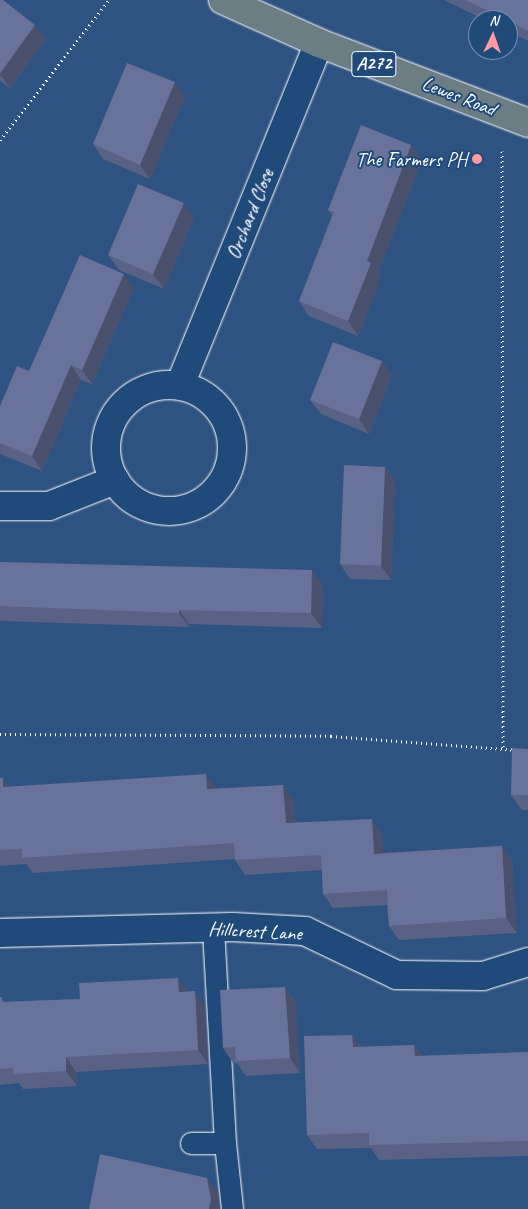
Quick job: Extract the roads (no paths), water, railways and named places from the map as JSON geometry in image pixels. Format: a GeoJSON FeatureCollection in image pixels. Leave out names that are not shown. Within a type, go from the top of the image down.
{"type":"FeatureCollection","features":[{"type":"Feature","properties":{"kind":"highway","name":"Lewes Road"},"geometry":{"type":"LineString","coordinates":[[223,0],[319,43],[502,112],[528,124]]}},
{"type":"Feature","properties":{"kind":"street","name":"Orchard Close"},"geometry":{"type":"LineString","coordinates":[[180,385],[319,43]]}},
{"type":"Feature","properties":{"kind":"street"},"geometry":{"type":"LineString","coordinates":[[159,385],[180,385],[200,392],[211,401],[228,423],[233,443],[231,464],[222,484],[207,499],[189,508],[168,511],[147,507],[129,497],[115,480],[107,461],[106,441],[112,421],[119,410],[139,392],[159,385]]}},
{"type":"Feature","properties":{"kind":"street"},"geometry":{"type":"LineString","coordinates":[[0,506],[49,506],[115,480]]}},
{"type":"Feature","properties":{"kind":"street","name":"Hillcrest Lane"},"geometry":{"type":"LineString","coordinates":[[0,933],[213,927],[305,931],[397,975],[484,976],[528,962]]}},
{"type":"Feature","properties":{"kind":"lane"},"geometry":{"type":"LineString","coordinates":[[213,927],[225,1143],[232,1209]]}},
{"type":"Feature","properties":{"kind":"lane"},"geometry":{"type":"LineString","coordinates":[[191,1143],[225,1143]]}},
{"type":"Feature","properties":{"kind":"place","name":"The Farmers PH"},"geometry":{"type":"Point","coordinates":[477,159]}}]}
